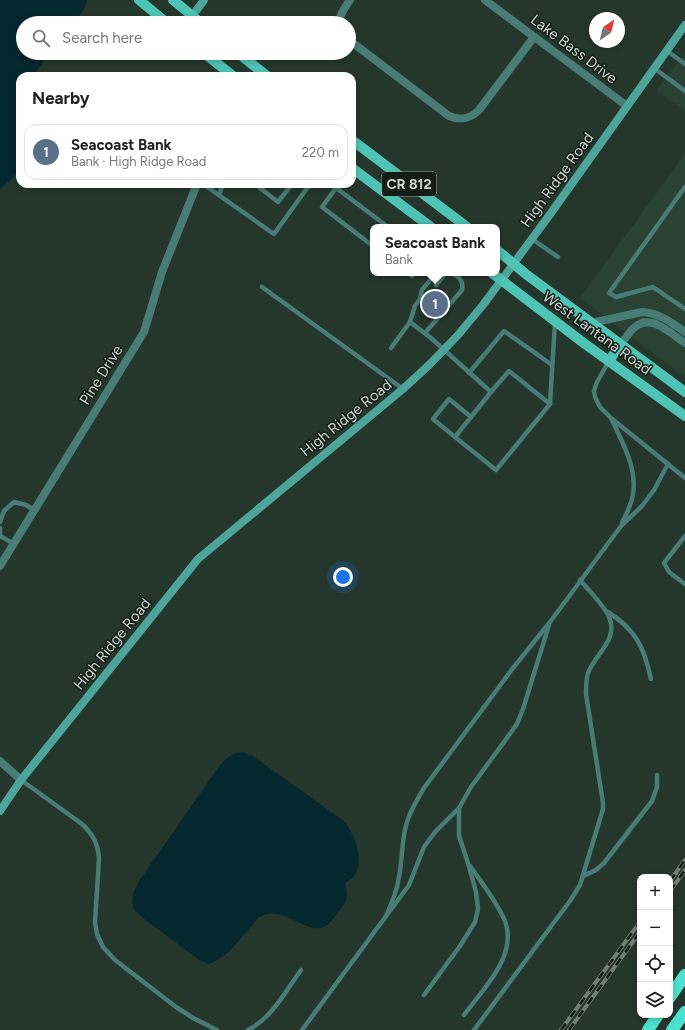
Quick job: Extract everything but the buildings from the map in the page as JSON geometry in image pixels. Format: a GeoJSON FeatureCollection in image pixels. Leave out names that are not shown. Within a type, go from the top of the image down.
{"type":"FeatureCollection","features":[{"type":"Feature","properties":{"kind":"highway"},"geometry":{"type":"LineString","coordinates":[[673,993],[685,975]]}},
{"type":"Feature","properties":{"kind":"highway"},"geometry":{"type":"LineString","coordinates":[[672,1030],[685,1012]]}},
{"type":"Feature","properties":{"kind":"highway"},"geometry":{"type":"LineString","coordinates":[[648,1030],[656,1018]]}},
{"type":"Feature","properties":{"kind":"main road"},"geometry":{"type":"LineString","coordinates":[[139,0],[158,16]]}},
{"type":"Feature","properties":{"kind":"main road"},"geometry":{"type":"LineString","coordinates":[[173,0],[187,16]]}},
{"type":"Feature","properties":{"kind":"main road"},"geometry":{"type":"LineString","coordinates":[[213,60],[228,72]]}},
{"type":"Feature","properties":{"kind":"main road"},"geometry":{"type":"LineString","coordinates":[[247,60],[262,72]]}},
{"type":"Feature","properties":{"kind":"main road","name":"CR 812"},"geometry":{"type":"LineString","coordinates":[[356,143],[463,224]]}},
{"type":"Feature","properties":{"kind":"main road","name":"CR 812"},"geometry":{"type":"LineString","coordinates":[[356,171],[427,224]]}},
{"type":"Feature","properties":{"kind":"main road","name":"West Lantana Road"},"geometry":{"type":"LineString","coordinates":[[500,252],[620,345],[685,392]]}},
{"type":"Feature","properties":{"kind":"main road","name":"West Lantana Road"},"geometry":{"type":"LineString","coordinates":[[496,276],[555,322],[685,416]]}},
{"type":"Feature","properties":{"kind":"main road"},"geometry":{"type":"LineString","coordinates":[[609,361],[620,345]]}},
{"type":"Feature","properties":{"kind":"street"},"geometry":{"type":"LineString","coordinates":[[193,16],[204,0]]}},
{"type":"Feature","properties":{"kind":"street"},"geometry":{"type":"LineString","coordinates":[[340,16],[350,0]]}},
{"type":"Feature","properties":{"kind":"street","name":"Lake Bass Drive"},"geometry":{"type":"LineString","coordinates":[[485,0],[627,106]]}},
{"type":"Feature","properties":{"kind":"street","name":"High Ridge Road"},"geometry":{"type":"LineString","coordinates":[[0,811],[21,780],[198,559],[403,389],[444,350],[483,305],[514,264],[685,25]]}},
{"type":"Feature","properties":{"kind":"street"},"geometry":{"type":"LineString","coordinates":[[356,45],[449,116],[462,119],[469,118],[479,110],[534,37]]}},
{"type":"Feature","properties":{"kind":"street","name":"Pine Drive"},"geometry":{"type":"LineString","coordinates":[[0,566],[144,332],[162,272],[195,188]]}},
{"type":"Feature","properties":{"kind":"street"},"geometry":{"type":"LineString","coordinates":[[591,323],[642,312],[650,312],[664,318],[685,332]]}},
{"type":"Feature","properties":{"kind":"street"},"geometry":{"type":"LineString","coordinates":[[620,345],[635,327],[646,322],[655,324],[685,343]]}},
{"type":"Feature","properties":{"kind":"street"},"geometry":{"type":"LineString","coordinates":[[0,761],[21,780]]}},
{"type":"Feature","properties":{"kind":"lane"},"geometry":{"type":"LineString","coordinates":[[667,51],[685,64]]}},
{"type":"Feature","properties":{"kind":"lane"},"geometry":{"type":"LineString","coordinates":[[654,68],[685,92]]}},
{"type":"Feature","properties":{"kind":"lane"},"geometry":{"type":"LineString","coordinates":[[685,187],[609,293],[616,297],[653,287],[685,308]]}},
{"type":"Feature","properties":{"kind":"lane"},"geometry":{"type":"LineString","coordinates":[[209,188],[274,234],[307,188]]}},
{"type":"Feature","properties":{"kind":"lane"},"geometry":{"type":"LineString","coordinates":[[219,195],[222,188]]}},
{"type":"Feature","properties":{"kind":"lane"},"geometry":{"type":"LineString","coordinates":[[260,188],[278,202],[289,188]]}},
{"type":"Feature","properties":{"kind":"lane"},"geometry":{"type":"LineString","coordinates":[[370,244],[322,207],[336,188],[384,224]]}},
{"type":"Feature","properties":{"kind":"lane"},"geometry":{"type":"LineString","coordinates":[[532,239],[558,257]]}},
{"type":"Feature","properties":{"kind":"lane"},"geometry":{"type":"LineString","coordinates":[[391,348],[410,322],[420,299],[422,290],[434,276]]}},
{"type":"Feature","properties":{"kind":"lane"},"geometry":{"type":"LineString","coordinates":[[436,285],[443,276]]}},
{"type":"Feature","properties":{"kind":"lane"},"geometry":{"type":"LineString","coordinates":[[425,334],[462,290],[463,284],[456,276]]}},
{"type":"Feature","properties":{"kind":"lane"},"geometry":{"type":"LineString","coordinates":[[262,287],[403,389]]}},
{"type":"Feature","properties":{"kind":"lane"},"geometry":{"type":"LineString","coordinates":[[420,299],[428,295]]}},
{"type":"Feature","properties":{"kind":"lane"},"geometry":{"type":"LineString","coordinates":[[410,322],[491,392]]}},
{"type":"Feature","properties":{"kind":"lane"},"geometry":{"type":"LineString","coordinates":[[471,417],[449,399],[432,419],[496,470],[550,404],[555,322]]}},
{"type":"Feature","properties":{"kind":"lane"},"geometry":{"type":"LineString","coordinates":[[469,373],[504,331],[552,365]]}},
{"type":"Feature","properties":{"kind":"lane"},"geometry":{"type":"LineString","coordinates":[[609,361],[596,382],[594,391],[600,407],[685,478]]}},
{"type":"Feature","properties":{"kind":"lane"},"geometry":{"type":"LineString","coordinates":[[455,437],[509,371],[550,404]]}},
{"type":"Feature","properties":{"kind":"lane"},"geometry":{"type":"LineString","coordinates":[[612,418],[630,458],[634,478],[633,494],[621,526]]}},
{"type":"Feature","properties":{"kind":"lane"},"geometry":{"type":"LineString","coordinates":[[386,916],[399,877],[407,820],[413,805],[513,668],[550,622],[621,526],[642,506],[654,490],[668,464]]}},
{"type":"Feature","properties":{"kind":"lane"},"geometry":{"type":"LineString","coordinates":[[0,522],[4,511],[14,502],[34,510]]}},
{"type":"Feature","properties":{"kind":"lane"},"geometry":{"type":"LineString","coordinates":[[0,528],[0,536],[14,544]]}},
{"type":"Feature","properties":{"kind":"lane"},"geometry":{"type":"LineString","coordinates":[[685,536],[664,563],[669,572],[685,584]]}},
{"type":"Feature","properties":{"kind":"lane"},"geometry":{"type":"LineString","coordinates":[[474,1030],[570,901],[580,885],[603,803],[586,694],[586,682],[588,672],[608,642],[611,634],[610,618],[580,580]]}},
{"type":"Feature","properties":{"kind":"lane"},"geometry":{"type":"LineString","coordinates":[[605,611],[621,621],[636,638],[646,658],[651,679]]}},
{"type":"Feature","properties":{"kind":"lane"},"geometry":{"type":"LineString","coordinates":[[302,1030],[410,885],[424,847],[435,832],[459,808],[471,787],[517,724],[550,622]]}},
{"type":"Feature","properties":{"kind":"lane"},"geometry":{"type":"LineString","coordinates":[[583,876],[596,870],[604,863],[634,824],[654,796],[657,787],[657,775]]}},
{"type":"Feature","properties":{"kind":"lane"},"geometry":{"type":"LineString","coordinates":[[21,780],[82,824],[93,837],[99,852],[95,929],[99,941],[108,954],[176,1007],[193,1018],[217,1030]]}},
{"type":"Feature","properties":{"kind":"lane"},"geometry":{"type":"LineString","coordinates":[[424,995],[460,946],[475,922],[478,910],[476,892],[459,836],[459,808]]}},
{"type":"Feature","properties":{"kind":"lane"},"geometry":{"type":"LineString","coordinates":[[464,1015],[499,968],[508,945],[505,921],[468,862]]}},
{"type":"Feature","properties":{"kind":"lane"},"geometry":{"type":"LineString","coordinates":[[248,1030],[263,1021],[301,970]]}},
{"type":"Feature","properties":{"kind":"shaded area"},"geometry":{"type":"Polygon","coordinates":[[[685,54],[685,111],[656,90],[685,54]]]}},
{"type":"Feature","properties":{"kind":"shaded area"},"geometry":{"type":"Polygon","coordinates":[[[685,154],[685,377],[580,298],[685,154]]]}},
{"type":"Feature","properties":{"kind":"water"},"geometry":{"type":"Polygon","coordinates":[[[0,0],[87,0],[84,9],[79,16],[16,16],[16,60],[45,60],[36,72],[16,72],[16,175],[0,189],[0,0]]]}},
{"type":"Feature","properties":{"kind":"water"},"geometry":{"type":"Polygon","coordinates":[[[242,752],[253,756],[344,821],[355,840],[359,861],[358,868],[354,876],[345,883],[347,895],[346,901],[333,920],[324,927],[310,927],[285,916],[268,914],[257,919],[227,953],[209,964],[199,960],[144,919],[134,909],[132,902],[133,893],[139,881],[220,765],[235,753],[242,752]]]}},
{"type":"Feature","properties":{"kind":"railway"},"geometry":{"type":"LineString","coordinates":[[673,877],[685,860]]}},
{"type":"Feature","properties":{"kind":"railway"},"geometry":{"type":"LineString","coordinates":[[673,887],[685,870]]}},
{"type":"Feature","properties":{"kind":"railway"},"geometry":{"type":"LineString","coordinates":[[561,1030],[637,926]]}},
{"type":"Feature","properties":{"kind":"railway"},"geometry":{"type":"LineString","coordinates":[[569,1030],[637,936]]}},
{"type":"Feature","properties":{"kind":"place","name":"Seacoast Bank"},"geometry":{"type":"Point","coordinates":[435,304]}}]}
